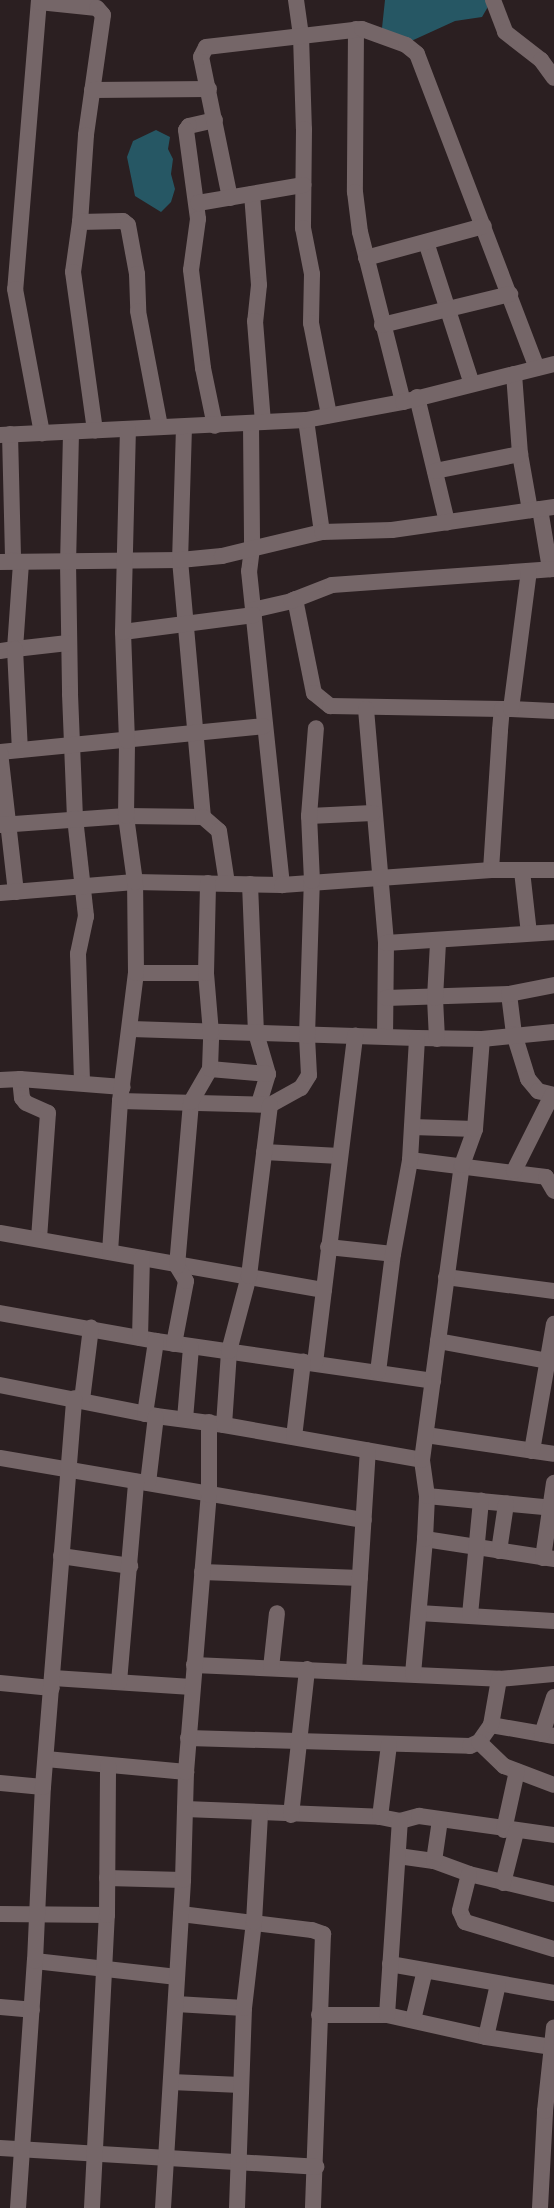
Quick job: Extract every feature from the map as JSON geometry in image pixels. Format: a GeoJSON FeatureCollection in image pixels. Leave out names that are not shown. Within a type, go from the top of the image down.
{"type":"FeatureCollection","features":[{"type":"Feature","properties":{"kind":"street"},"geometry":{"type":"LineString","coordinates":[[296,0],[301,36],[303,228],[312,274],[311,323],[329,415]]}},
{"type":"Feature","properties":{"kind":"street"},"geometry":{"type":"LineString","coordinates":[[492,0],[505,32],[541,60],[554,78]]}},
{"type":"Feature","properties":{"kind":"street"},"geometry":{"type":"LineString","coordinates":[[42,433],[15,289],[39,1],[97,8],[103,15],[92,90],[80,222],[73,272],[74,299],[82,328],[95,430]]}},
{"type":"Feature","properties":{"kind":"street"},"geometry":{"type":"LineString","coordinates":[[356,29],[355,192],[366,258],[382,325],[435,471],[447,522]]}},
{"type":"Feature","properties":{"kind":"street"},"geometry":{"type":"LineString","coordinates":[[230,198],[202,57],[206,47],[356,29],[387,36],[418,54],[537,368]]}},
{"type":"Feature","properties":{"kind":"street"},"geometry":{"type":"LineString","coordinates":[[92,90],[209,89]]}},
{"type":"Feature","properties":{"kind":"street"},"geometry":{"type":"LineString","coordinates":[[215,120],[189,126],[186,130],[198,203],[198,219],[191,270],[203,368],[216,426]]}},
{"type":"Feature","properties":{"kind":"street"},"geometry":{"type":"LineString","coordinates":[[198,203],[303,185]]}},
{"type":"Feature","properties":{"kind":"street"},"geometry":{"type":"LineString","coordinates":[[252,194],[259,285],[255,321],[257,423],[252,548],[249,571],[264,726],[282,885]]}},
{"type":"Feature","properties":{"kind":"street"},"geometry":{"type":"LineString","coordinates":[[80,222],[123,221],[128,225],[138,274],[138,311],[160,426]]}},
{"type":"Feature","properties":{"kind":"street"},"geometry":{"type":"LineString","coordinates":[[366,258],[484,226]]}},
{"type":"Feature","properties":{"kind":"street"},"geometry":{"type":"LineString","coordinates":[[426,242],[472,384]]}},
{"type":"Feature","properties":{"kind":"street"},"geometry":{"type":"LineString","coordinates":[[382,325],[510,294]]}},
{"type":"Feature","properties":{"kind":"street"},"geometry":{"type":"LineString","coordinates":[[6,561],[5,435],[71,433],[160,426],[216,426],[306,420],[410,399],[554,364]]}},
{"type":"Feature","properties":{"kind":"street"},"geometry":{"type":"LineString","coordinates":[[123,632],[186,624],[253,612],[295,599],[332,585],[552,569],[541,509],[520,454],[514,374]]}},
{"type":"Feature","properties":{"kind":"street"},"geometry":{"type":"LineString","coordinates":[[306,420],[322,532]]}},
{"type":"Feature","properties":{"kind":"street"},"geometry":{"type":"LineString","coordinates":[[184,427],[180,560],[203,817]]}},
{"type":"Feature","properties":{"kind":"street"},"geometry":{"type":"LineString","coordinates":[[110,1252],[122,1094],[131,1029],[136,973],[135,882],[126,816],[128,741],[123,632],[126,560],[128,429]]}},
{"type":"Feature","properties":{"kind":"street"},"geometry":{"type":"LineString","coordinates":[[71,433],[68,643],[75,818],[84,886],[85,927],[78,954],[82,1083]]}},
{"type":"Feature","properties":{"kind":"street"},"geometry":{"type":"LineString","coordinates":[[435,471],[520,454]]}},
{"type":"Feature","properties":{"kind":"street"},"geometry":{"type":"LineString","coordinates":[[6,561],[68,562],[180,560],[232,554],[322,532],[392,530],[541,509]]}},
{"type":"Feature","properties":{"kind":"street"},"geometry":{"type":"LineString","coordinates":[[6,561],[21,563],[8,650],[20,750]]}},
{"type":"Feature","properties":{"kind":"street"},"geometry":{"type":"LineString","coordinates":[[491,870],[494,787],[529,571]]}},
{"type":"Feature","properties":{"kind":"street"},"geometry":{"type":"LineString","coordinates":[[295,599],[314,693],[330,706],[366,710],[507,709],[554,711]]}},
{"type":"Feature","properties":{"kind":"street"},"geometry":{"type":"LineString","coordinates":[[8,650],[68,643]]}},
{"type":"Feature","properties":{"kind":"street"},"geometry":{"type":"LineString","coordinates":[[366,710],[373,813],[386,943],[385,1036]]}},
{"type":"Feature","properties":{"kind":"street"},"geometry":{"type":"LineString","coordinates":[[16,892],[3,824],[0,752],[71,747],[264,726]]}},
{"type":"Feature","properties":{"kind":"street"},"geometry":{"type":"LineString","coordinates":[[0,1080],[20,1079],[82,1083],[122,1094],[191,1102],[264,1104],[301,1088],[309,1075],[307,1036],[312,881],[309,816],[316,728]]}},
{"type":"Feature","properties":{"kind":"street"},"geometry":{"type":"LineString","coordinates":[[309,816],[373,813]]}},
{"type":"Feature","properties":{"kind":"street"},"geometry":{"type":"LineString","coordinates":[[3,824],[75,818],[126,816],[203,817],[219,831],[227,883]]}},
{"type":"Feature","properties":{"kind":"street"},"geometry":{"type":"LineString","coordinates":[[0,894],[135,882],[282,885],[312,881],[380,879],[491,870],[554,870]]}},
{"type":"Feature","properties":{"kind":"street"},"geometry":{"type":"LineString","coordinates":[[522,871],[529,933]]}},
{"type":"Feature","properties":{"kind":"street"},"geometry":{"type":"LineString","coordinates":[[174,1344],[186,1281],[177,1266],[191,1102],[210,1069],[211,1033],[206,973],[208,883]]}},
{"type":"Feature","properties":{"kind":"street"},"geometry":{"type":"LineString","coordinates":[[163,2208],[183,1880],[188,1738],[209,1495],[216,1423],[229,1351],[249,1276],[264,1152],[264,1104],[268,1074],[256,1033],[250,884]]}},
{"type":"Feature","properties":{"kind":"street"},"geometry":{"type":"LineString","coordinates":[[386,943],[438,942],[554,932]]}},
{"type":"Feature","properties":{"kind":"street"},"geometry":{"type":"LineString","coordinates":[[438,942],[435,998],[438,1038]]}},
{"type":"Feature","properties":{"kind":"street"},"geometry":{"type":"LineString","coordinates":[[136,973],[206,973]]}},
{"type":"Feature","properties":{"kind":"street"},"geometry":{"type":"LineString","coordinates":[[386,998],[435,998],[509,994],[554,985]]}},
{"type":"Feature","properties":{"kind":"street"},"geometry":{"type":"LineString","coordinates":[[509,994],[514,1034],[532,1086],[553,1095],[514,1171]]}},
{"type":"Feature","properties":{"kind":"street"},"geometry":{"type":"LineString","coordinates":[[131,1029],[307,1036],[355,1035],[482,1039],[514,1034],[554,1032]]}},
{"type":"Feature","properties":{"kind":"street"},"geometry":{"type":"LineString","coordinates":[[294,1438],[324,1290],[328,1247],[355,1035]]}},
{"type":"Feature","properties":{"kind":"street"},"geometry":{"type":"LineString","coordinates":[[378,1372],[393,1254],[410,1160],[417,1038]]}},
{"type":"Feature","properties":{"kind":"street"},"geometry":{"type":"LineString","coordinates":[[414,1674],[427,1496],[422,1460],[462,1165],[475,1129],[482,1039]]}},
{"type":"Feature","properties":{"kind":"street"},"geometry":{"type":"LineString","coordinates":[[210,1069],[268,1074]]}},
{"type":"Feature","properties":{"kind":"street"},"geometry":{"type":"LineString","coordinates":[[20,1079],[22,1098],[26,1103],[48,1113],[39,1238]]}},
{"type":"Feature","properties":{"kind":"street"},"geometry":{"type":"LineString","coordinates":[[412,1127],[475,1129]]}},
{"type":"Feature","properties":{"kind":"street"},"geometry":{"type":"LineString","coordinates":[[264,1152],[340,1156]]}},
{"type":"Feature","properties":{"kind":"street"},"geometry":{"type":"LineString","coordinates":[[410,1160],[514,1171],[546,1177],[554,1191]]}},
{"type":"Feature","properties":{"kind":"street"},"geometry":{"type":"LineString","coordinates":[[0,1233],[39,1238],[177,1266],[249,1276],[324,1290]]}},
{"type":"Feature","properties":{"kind":"street"},"geometry":{"type":"LineString","coordinates":[[328,1247],[393,1254]]}},
{"type":"Feature","properties":{"kind":"street"},"geometry":{"type":"LineString","coordinates":[[140,1338],[142,1258]]}},
{"type":"Feature","properties":{"kind":"street"},"geometry":{"type":"LineString","coordinates":[[446,1276],[554,1291]]}},
{"type":"Feature","properties":{"kind":"street"},"geometry":{"type":"LineString","coordinates":[[0,1313],[191,1347],[309,1362],[433,1381]]}},
{"type":"Feature","properties":{"kind":"street"},"geometry":{"type":"LineString","coordinates":[[532,1451],[551,1362],[554,1324]]}},
{"type":"Feature","properties":{"kind":"street"},"geometry":{"type":"LineString","coordinates":[[18,2208],[23,2152],[38,1913],[43,1787],[67,1468],[91,1328]]}},
{"type":"Feature","properties":{"kind":"street"},"geometry":{"type":"LineString","coordinates":[[119,1682],[130,1566],[151,1415],[156,1341]]}},
{"type":"Feature","properties":{"kind":"street"},"geometry":{"type":"LineString","coordinates":[[438,1342],[551,1362]]}},
{"type":"Feature","properties":{"kind":"street"},"geometry":{"type":"LineString","coordinates":[[185,1419],[191,1347]]}},
{"type":"Feature","properties":{"kind":"street"},"geometry":{"type":"LineString","coordinates":[[0,1385],[78,1399],[151,1415],[216,1423],[422,1460]]}},
{"type":"Feature","properties":{"kind":"street"},"geometry":{"type":"LineString","coordinates":[[426,1436],[554,1454]]}},
{"type":"Feature","properties":{"kind":"street"},"geometry":{"type":"LineString","coordinates":[[354,1671],[368,1450]]}},
{"type":"Feature","properties":{"kind":"street"},"geometry":{"type":"LineString","coordinates":[[0,1458],[67,1468],[209,1495],[364,1520]]}},
{"type":"Feature","properties":{"kind":"street"},"geometry":{"type":"LineString","coordinates":[[425,1539],[548,1558],[554,1483]]}},
{"type":"Feature","properties":{"kind":"street"},"geometry":{"type":"LineString","coordinates":[[427,1496],[551,1508]]}},
{"type":"Feature","properties":{"kind":"street"},"geometry":{"type":"LineString","coordinates":[[470,1615],[475,1546],[481,1501]]}},
{"type":"Feature","properties":{"kind":"street"},"geometry":{"type":"LineString","coordinates":[[499,1551],[506,1504]]}},
{"type":"Feature","properties":{"kind":"street"},"geometry":{"type":"LineString","coordinates":[[61,1556],[130,1566]]}},
{"type":"Feature","properties":{"kind":"street"},"geometry":{"type":"LineString","coordinates":[[202,1572],[360,1578]]}},
{"type":"Feature","properties":{"kind":"street"},"geometry":{"type":"LineString","coordinates":[[271,1668],[277,1613]]}},
{"type":"Feature","properties":{"kind":"street"},"geometry":{"type":"LineString","coordinates":[[419,1613],[554,1621]]}},
{"type":"Feature","properties":{"kind":"street"},"geometry":{"type":"LineString","coordinates":[[194,1665],[354,1671],[498,1679],[554,1674]]}},
{"type":"Feature","properties":{"kind":"street"},"geometry":{"type":"LineString","coordinates":[[291,1815],[307,1669]]}},
{"type":"Feature","properties":{"kind":"street"},"geometry":{"type":"LineString","coordinates":[[188,1738],[454,1747],[479,1742],[491,1726],[498,1679]]}},
{"type":"Feature","properties":{"kind":"street"},"geometry":{"type":"LineString","coordinates":[[0,1683],[119,1682],[192,1686]]}},
{"type":"Feature","properties":{"kind":"street"},"geometry":{"type":"LineString","coordinates":[[491,1726],[548,1735],[554,1696]]}},
{"type":"Feature","properties":{"kind":"street"},"geometry":{"type":"LineString","coordinates":[[479,1742],[504,1766],[554,1785]]}},
{"type":"Feature","properties":{"kind":"street"},"geometry":{"type":"LineString","coordinates":[[380,1818],[390,1745]]}},
{"type":"Feature","properties":{"kind":"street"},"geometry":{"type":"LineString","coordinates":[[46,1759],[186,1772]]}},
{"type":"Feature","properties":{"kind":"street"},"geometry":{"type":"LineString","coordinates":[[92,2208],[97,2155],[107,1915],[106,1878],[108,1765]]}},
{"type":"Feature","properties":{"kind":"street"},"geometry":{"type":"LineString","coordinates":[[503,1883],[517,1771]]}},
{"type":"Feature","properties":{"kind":"street"},"geometry":{"type":"LineString","coordinates":[[0,1783],[43,1787]]}},
{"type":"Feature","properties":{"kind":"street"},"geometry":{"type":"LineString","coordinates":[[185,1809],[380,1818],[400,1821],[419,1816],[510,1831],[554,1835]]}},
{"type":"Feature","properties":{"kind":"street"},"geometry":{"type":"LineString","coordinates":[[237,2208],[240,2162],[244,2008],[254,1922],[260,1813]]}},
{"type":"Feature","properties":{"kind":"street"},"geometry":{"type":"LineString","coordinates":[[434,1861],[440,1820]]}},
{"type":"Feature","properties":{"kind":"street"},"geometry":{"type":"LineString","coordinates":[[387,2015],[400,1821]]}},
{"type":"Feature","properties":{"kind":"street"},"geometry":{"type":"LineString","coordinates":[[398,1856],[434,1861],[469,1874],[554,1894]]}},
{"type":"Feature","properties":{"kind":"street"},"geometry":{"type":"LineString","coordinates":[[469,1874],[460,1911],[465,1922],[554,1949]]}},
{"type":"Feature","properties":{"kind":"street"},"geometry":{"type":"LineString","coordinates":[[106,1878],[183,1880]]}},
{"type":"Feature","properties":{"kind":"street"},"geometry":{"type":"LineString","coordinates":[[0,1914],[38,1913],[107,1915]]}},
{"type":"Feature","properties":{"kind":"street"},"geometry":{"type":"LineString","coordinates":[[181,1914],[254,1922],[323,1934],[325,1941],[319,2014],[316,2167],[313,2208]]}},
{"type":"Feature","properties":{"kind":"street"},"geometry":{"type":"LineString","coordinates":[[35,1962],[105,1968],[177,1977]]}},
{"type":"Feature","properties":{"kind":"street"},"geometry":{"type":"LineString","coordinates":[[390,1964],[554,1993]]}},
{"type":"Feature","properties":{"kind":"street"},"geometry":{"type":"LineString","coordinates":[[413,2020],[424,1970]]}},
{"type":"Feature","properties":{"kind":"street"},"geometry":{"type":"LineString","coordinates":[[486,2037],[498,1984]]}},
{"type":"Feature","properties":{"kind":"street"},"geometry":{"type":"LineString","coordinates":[[176,2004],[244,2008]]}},
{"type":"Feature","properties":{"kind":"street"},"geometry":{"type":"LineString","coordinates":[[0,2007],[32,2010]]}},
{"type":"Feature","properties":{"kind":"street"},"geometry":{"type":"LineString","coordinates":[[319,2014],[387,2015],[486,2037],[552,2047]]}},
{"type":"Feature","properties":{"kind":"street"},"geometry":{"type":"LineString","coordinates":[[540,2208],[548,2169],[554,2027]]}},
{"type":"Feature","properties":{"kind":"street"},"geometry":{"type":"LineString","coordinates":[[171,2082],[241,2085]]}},
{"type":"Feature","properties":{"kind":"street"},"geometry":{"type":"LineString","coordinates":[[0,2148],[23,2152],[167,2157],[316,2167]]}},
{"type":"Feature","properties":{"kind":"water"},"geometry":{"type":"Polygon","coordinates":[[[385,0],[488,0],[489,5],[482,17],[455,21],[409,42],[384,32],[382,28],[385,0]]]}},
{"type":"Feature","properties":{"kind":"water"},"geometry":{"type":"Polygon","coordinates":[[[156,130],[170,137],[168,149],[173,159],[171,174],[175,189],[171,202],[161,212],[135,196],[127,157],[133,141],[156,130]]]}}]}
